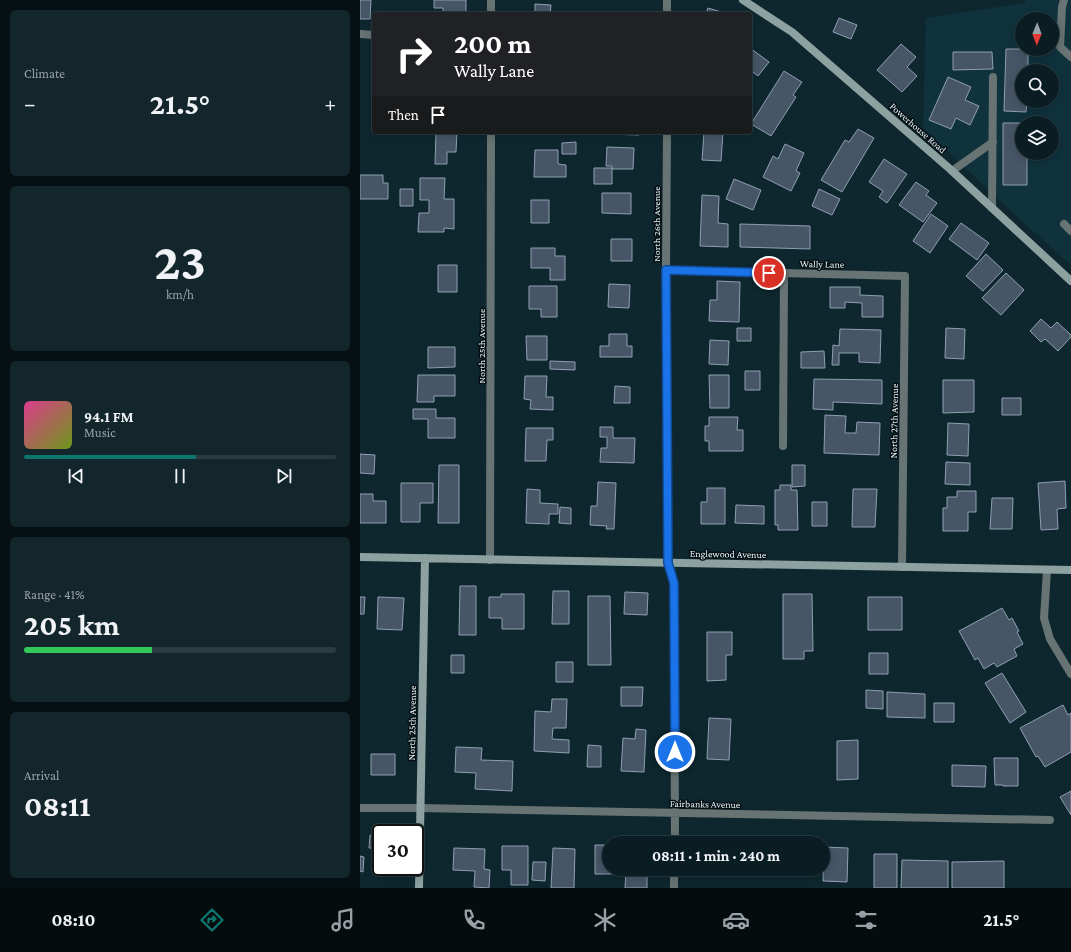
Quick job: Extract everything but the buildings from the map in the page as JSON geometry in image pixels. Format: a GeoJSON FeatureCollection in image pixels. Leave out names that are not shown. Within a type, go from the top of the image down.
{"type":"FeatureCollection","features":[{"type":"Feature","properties":{"kind":"street"},"geometry":{"type":"LineString","coordinates":[[491,0],[491,12]]}},
{"type":"Feature","properties":{"kind":"street"},"geometry":{"type":"LineString","coordinates":[[667,0],[667,12]]}},
{"type":"Feature","properties":{"kind":"street","name":"Powerhouse Road"},"geometry":{"type":"LineString","coordinates":[[743,0],[792,32],[952,171],[1071,281]]}},
{"type":"Feature","properties":{"kind":"street"},"geometry":{"type":"LineString","coordinates":[[1064,0],[1062,7],[1060,48],[1071,57]]}},
{"type":"Feature","properties":{"kind":"street"},"geometry":{"type":"LineString","coordinates":[[360,34],[372,35]]}},
{"type":"Feature","properties":{"kind":"street"},"geometry":{"type":"LineString","coordinates":[[992,208],[993,77]]}},
{"type":"Feature","properties":{"kind":"street","name":"North 25th Avenue"},"geometry":{"type":"LineString","coordinates":[[490,560],[491,134]]}},
{"type":"Feature","properties":{"kind":"street","name":"North 26th Avenue"},"geometry":{"type":"LineString","coordinates":[[666,134],[668,563],[674,583],[675,836]]}},
{"type":"Feature","properties":{"kind":"street"},"geometry":{"type":"LineString","coordinates":[[952,171],[993,142]]}},
{"type":"Feature","properties":{"kind":"street"},"geometry":{"type":"LineString","coordinates":[[1064,224],[1071,231]]}},
{"type":"Feature","properties":{"kind":"street","name":"Wally Lane"},"geometry":{"type":"LineString","coordinates":[[666,270],[905,276]]}},
{"type":"Feature","properties":{"kind":"street"},"geometry":{"type":"LineString","coordinates":[[783,446],[784,273]]}},
{"type":"Feature","properties":{"kind":"street","name":"North 27th Avenue"},"geometry":{"type":"LineString","coordinates":[[902,567],[905,276]]}},
{"type":"Feature","properties":{"kind":"street","name":"Englewood Avenue"},"geometry":{"type":"LineString","coordinates":[[360,557],[1071,570]]}},
{"type":"Feature","properties":{"kind":"street","name":"North 25th Avenue"},"geometry":{"type":"LineString","coordinates":[[419,888],[425,558]]}},
{"type":"Feature","properties":{"kind":"street"},"geometry":{"type":"LineString","coordinates":[[1046,570],[1044,618],[1050,639],[1071,674]]}},
{"type":"Feature","properties":{"kind":"street","name":"Fairbanks Avenue"},"geometry":{"type":"LineString","coordinates":[[360,808],[1050,820]]}},
{"type":"Feature","properties":{"kind":"street"},"geometry":{"type":"LineString","coordinates":[[674,876],[674,888]]}},
{"type":"Feature","properties":{"kind":"shaded area"},"geometry":{"type":"Polygon","coordinates":[[[1025,0],[1071,0],[1071,265],[1026,225],[923,128],[926,18],[1025,3],[1025,0]]]}},
{"type":"Feature","properties":{"kind":"route"},"geometry":{"type":"LineString","coordinates":[[675,752],[674,583],[668,563],[666,270],[769,273]]}}]}
